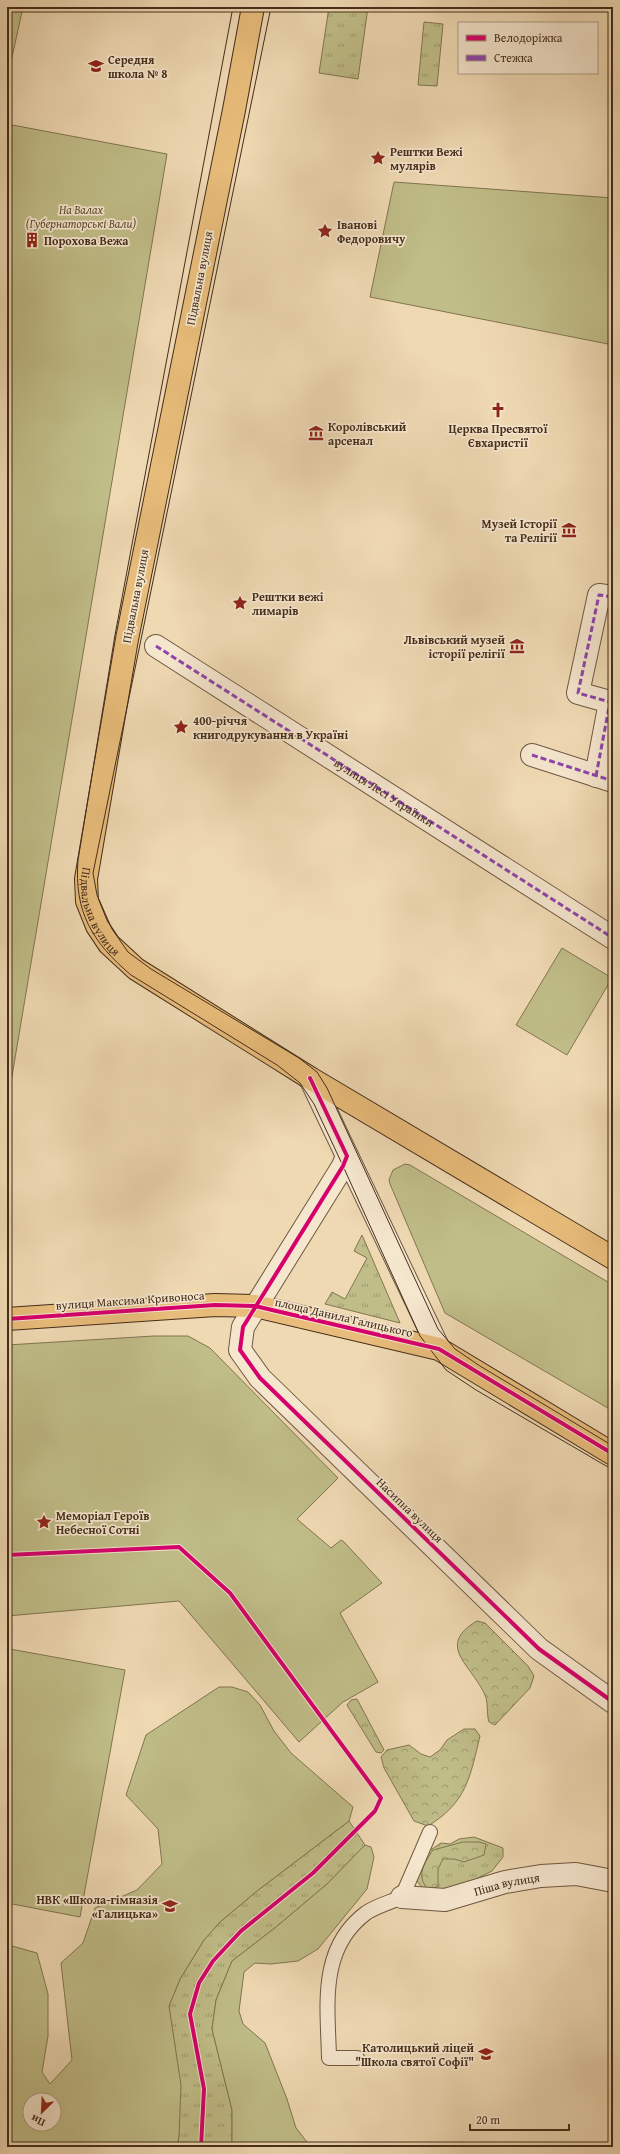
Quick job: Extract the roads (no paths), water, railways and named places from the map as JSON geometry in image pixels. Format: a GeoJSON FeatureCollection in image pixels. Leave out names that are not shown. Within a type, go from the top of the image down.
{"type":"FeatureCollection","features":[{"type":"Feature","properties":{"kind":"main road","name":"Підвальна вулиця"},"geometry":{"type":"LineString","coordinates":[[253,7],[234,110],[127,639],[86,879],[87,901],[97,926],[109,944],[136,969],[310,1078]]}},
{"type":"Feature","properties":{"kind":"main road"},"geometry":{"type":"LineString","coordinates":[[310,1078],[613,1258]]}},
{"type":"Feature","properties":{"kind":"main road","name":"вулиця Максима Кривоноса"},"geometry":{"type":"LineString","coordinates":[[7,1319],[215,1305],[255,1306]]}},
{"type":"Feature","properties":{"kind":"main road","name":"площа Данила Галицького"},"geometry":{"type":"LineString","coordinates":[[255,1306],[439,1349],[613,1454]]}},
{"type":"Feature","properties":{"kind":"street"},"geometry":{"type":"LineString","coordinates":[[532,755],[604,779],[610,702],[578,693],[599,595],[613,597]]}},
{"type":"Feature","properties":{"kind":"street","name":"вулиця Лесі Українки"},"geometry":{"type":"LineString","coordinates":[[156,646],[613,938]]}},
{"type":"Feature","properties":{"kind":"street","name":"площа Данила Галицького"},"geometry":{"type":"LineString","coordinates":[[310,1078],[439,1349]]}},
{"type":"Feature","properties":{"kind":"street","name":"площа Данила Галицького"},"geometry":{"type":"LineString","coordinates":[[255,1306],[343,1166],[347,1156]]}},
{"type":"Feature","properties":{"kind":"street","name":"Насипна вулиця"},"geometry":{"type":"LineString","coordinates":[[255,1306],[243,1327],[240,1350],[260,1378],[539,1649],[613,1702]]}},
{"type":"Feature","properties":{"kind":"street","name":"Піша вулиця"},"geometry":{"type":"LineString","coordinates":[[402,1897],[445,1900],[505,1882],[542,1876],[576,1874],[613,1882]]}},
{"type":"Feature","properties":{"kind":"lane"},"geometry":{"type":"LineString","coordinates":[[357,2058],[329,2058],[328,1977],[331,1964],[345,1935],[366,1913],[402,1897],[430,1832]]}},
{"type":"Feature","properties":{"kind":"tram line"},"geometry":{"type":"LineString","coordinates":[[233,7],[115,635],[78,860],[79,895],[83,911],[88,925],[96,938],[117,963],[131,975],[277,1065],[300,1083],[314,1104],[420,1336],[446,1370],[476,1390],[613,1470]]}},
{"type":"Feature","properties":{"kind":"tram line"},"geometry":{"type":"LineString","coordinates":[[271,7],[93,873],[97,895],[112,929],[128,952],[151,969],[299,1058],[317,1072],[327,1088],[438,1329],[455,1349],[480,1366],[613,1446]]}},
{"type":"Feature","properties":{"kind":"place","name":"Середня школа № 8"},"geometry":{"type":"Point","coordinates":[96,66]}},
{"type":"Feature","properties":{"kind":"place","name":"Рештки Вежі мулярів"},"geometry":{"type":"Point","coordinates":[378,158]}},
{"type":"Feature","properties":{"kind":"place","name":"Іванові Федоровичу"},"geometry":{"type":"Point","coordinates":[325,231]}},
{"type":"Feature","properties":{"kind":"place","name":"Порохова Вежа"},"geometry":{"type":"Point","coordinates":[32,240]}},
{"type":"Feature","properties":{"kind":"place","name":"Церква Пресвятої Євхаристії"},"geometry":{"type":"Point","coordinates":[498,410]}},
{"type":"Feature","properties":{"kind":"place","name":"Королівський арсенал"},"geometry":{"type":"Point","coordinates":[316,433]}},
{"type":"Feature","properties":{"kind":"place","name":"Музей Історії та Релігії"},"geometry":{"type":"Point","coordinates":[569,530]}},
{"type":"Feature","properties":{"kind":"place","name":"Рештки вежі лимарів"},"geometry":{"type":"Point","coordinates":[240,603]}},
{"type":"Feature","properties":{"kind":"place","name":"Львівський музей історії релігії"},"geometry":{"type":"Point","coordinates":[517,646]}},
{"type":"Feature","properties":{"kind":"place","name":"400-річчя книгодрукування в Україні"},"geometry":{"type":"Point","coordinates":[181,727]}},
{"type":"Feature","properties":{"kind":"place","name":"Меморіал Героїв Небесної Сотні"},"geometry":{"type":"Point","coordinates":[44,1522]}},
{"type":"Feature","properties":{"kind":"place","name":"НВК «Школа-гімназія «Галицька»"},"geometry":{"type":"Point","coordinates":[170,1906]}},
{"type":"Feature","properties":{"kind":"place","name":"Католицький ліцей \"Школа святої Софії\""},"geometry":{"type":"Point","coordinates":[486,2054]}},
{"type":"Feature","properties":{"kind":"park label","name":"На Валах (Губернаторські Вали)"},"geometry":{"type":"Point","coordinates":[81,216]}}]}
